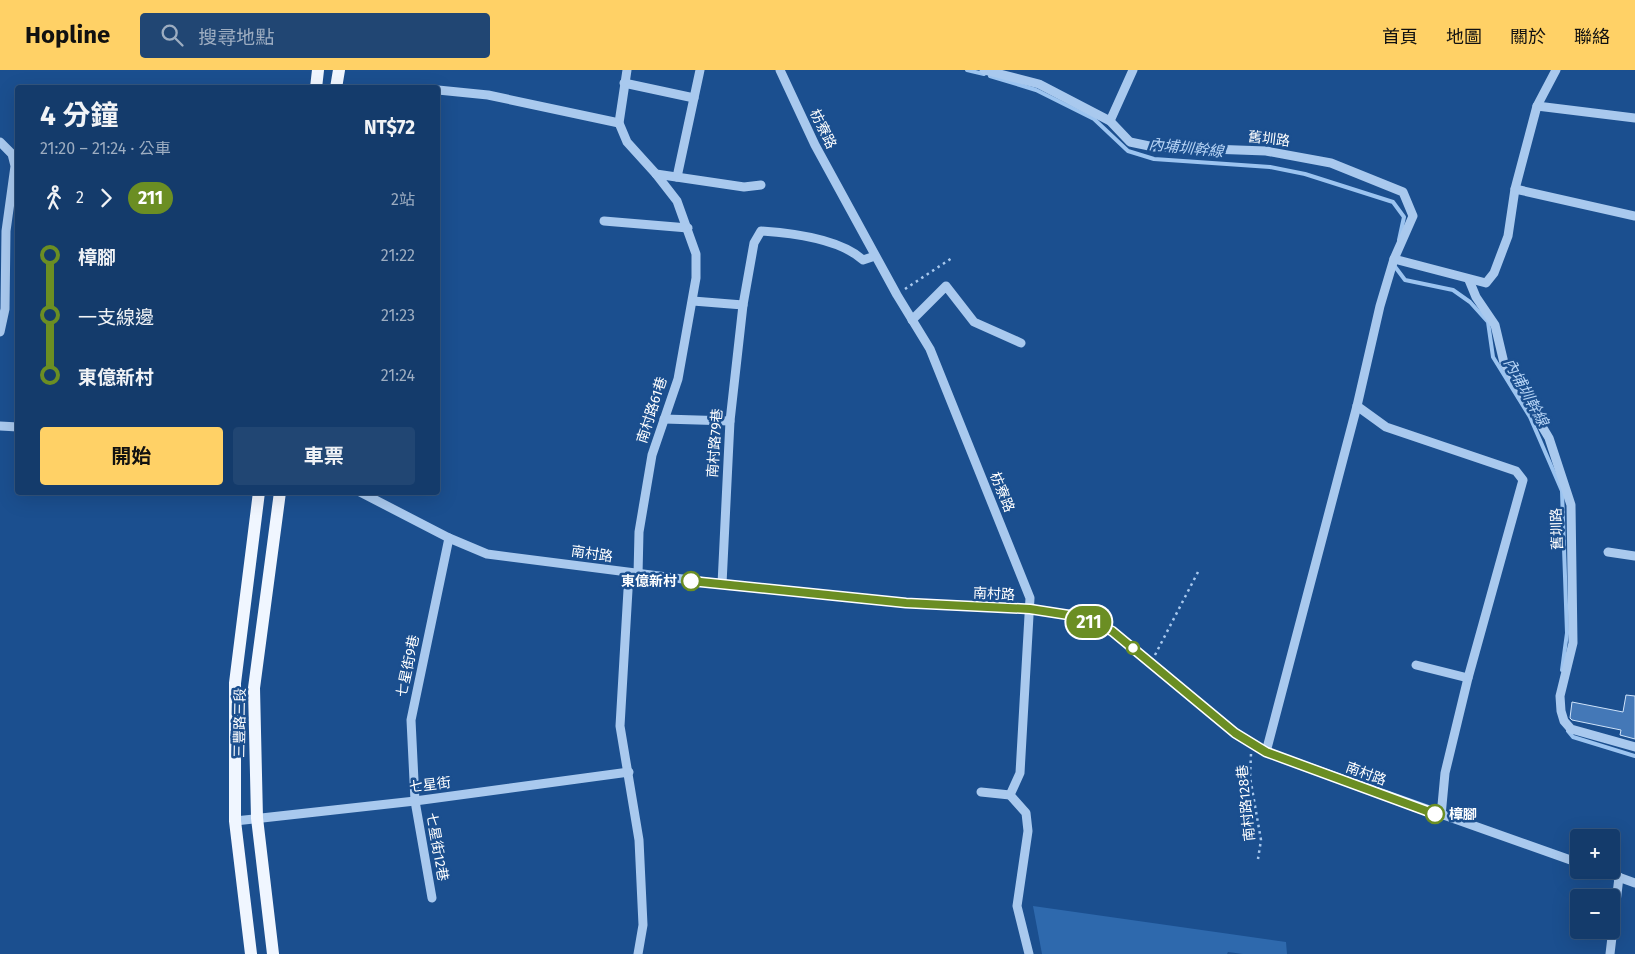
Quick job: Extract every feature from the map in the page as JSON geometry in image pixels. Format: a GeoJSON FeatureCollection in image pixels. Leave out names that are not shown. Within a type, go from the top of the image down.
{"type":"FeatureCollection","features":[{"type":"Feature","properties":{"kind":"main road"},"geometry":{"type":"LineString","coordinates":[[316,85],[318,70]]}},
{"type":"Feature","properties":{"kind":"main road"},"geometry":{"type":"LineString","coordinates":[[336,85],[339,70]]}},
{"type":"Feature","properties":{"kind":"main road","name":"三豐路三段"},"geometry":{"type":"LineString","coordinates":[[251,954],[235,821],[235,683],[259,495]]}},
{"type":"Feature","properties":{"kind":"main road","name":"三豐路三段"},"geometry":{"type":"LineString","coordinates":[[273,954],[257,818],[254,688],[280,495]]}},
{"type":"Feature","properties":{"kind":"street"},"geometry":{"type":"LineString","coordinates":[[604,221],[688,228],[677,201],[627,142],[619,124],[627,70]]}},
{"type":"Feature","properties":{"kind":"street"},"geometry":{"type":"LineString","coordinates":[[676,177],[700,70]]}},
{"type":"Feature","properties":{"kind":"street","name":"枋寮路"},"geometry":{"type":"LineString","coordinates":[[780,70],[815,145],[875,256],[930,349],[1030,598],[1020,774],[1010,795]]}},
{"type":"Feature","properties":{"kind":"street","name":"舊圳路"},"geometry":{"type":"LineString","coordinates":[[984,70],[1039,84],[1110,121],[1130,142],[1154,147],[1266,151],[1331,163],[1403,192],[1413,216],[1394,259],[1380,306],[1357,406],[1266,752]]}},
{"type":"Feature","properties":{"kind":"street"},"geometry":{"type":"LineString","coordinates":[[1110,121],[1133,70]]}},
{"type":"Feature","properties":{"kind":"street"},"geometry":{"type":"LineString","coordinates":[[1394,259],[1486,284],[1494,273],[1508,236],[1515,189],[1536,106],[1556,70]]}},
{"type":"Feature","properties":{"kind":"street"},"geometry":{"type":"LineString","coordinates":[[624,83],[694,98]]}},
{"type":"Feature","properties":{"kind":"street"},"geometry":{"type":"LineString","coordinates":[[440,90],[488,95],[619,124]]}},
{"type":"Feature","properties":{"kind":"street"},"geometry":{"type":"LineString","coordinates":[[1536,106],[1635,118]]}},
{"type":"Feature","properties":{"kind":"street"},"geometry":{"type":"LineString","coordinates":[[0,142],[12,154],[15,166],[6,230],[5,309],[0,332]]}},
{"type":"Feature","properties":{"kind":"street"},"geometry":{"type":"LineString","coordinates":[[656,174],[744,187],[761,185]]}},
{"type":"Feature","properties":{"kind":"street"},"geometry":{"type":"LineString","coordinates":[[1515,189],[1635,216]]}},
{"type":"Feature","properties":{"kind":"street","name":"南村路61巷"},"geometry":{"type":"LineString","coordinates":[[638,954],[643,925],[640,859],[620,726],[634,574],[652,455],[678,378],[693,301],[696,278],[696,254],[688,228]]}},
{"type":"Feature","properties":{"kind":"street","name":"南村路79巷"},"geometry":{"type":"LineString","coordinates":[[722,584],[730,421],[743,305],[754,243],[761,231],[794,233],[854,252],[863,260],[875,256]]}},
{"type":"Feature","properties":{"kind":"street","name":"舊圳路"},"geometry":{"type":"LineString","coordinates":[[1469,280],[1476,297],[1495,325],[1504,363],[1549,438],[1571,506],[1573,643],[1560,696],[1564,721],[1571,729],[1635,747]]}},
{"type":"Feature","properties":{"kind":"street"},"geometry":{"type":"LineString","coordinates":[[912,320],[946,286],[974,322],[1021,343]]}},
{"type":"Feature","properties":{"kind":"street"},"geometry":{"type":"LineString","coordinates":[[693,301],[743,305]]}},
{"type":"Feature","properties":{"kind":"street"},"geometry":{"type":"LineString","coordinates":[[1357,406],[1386,427],[1516,471],[1523,480],[1468,678],[1445,773],[1441,816]]}},
{"type":"Feature","properties":{"kind":"street"},"geometry":{"type":"LineString","coordinates":[[664,419],[730,421]]}},
{"type":"Feature","properties":{"kind":"street"},"geometry":{"type":"LineString","coordinates":[[0,426],[15,427]]}},
{"type":"Feature","properties":{"kind":"street","name":"南村路"},"geometry":{"type":"LineString","coordinates":[[366,495],[449,538],[487,554],[722,584],[906,603],[1030,609],[1075,616],[1112,631],[1235,733],[1266,752],[1441,816],[1570,860]]}},
{"type":"Feature","properties":{"kind":"street","name":"七星街9巷"},"geometry":{"type":"LineString","coordinates":[[415,801],[410,720],[449,538]]}},
{"type":"Feature","properties":{"kind":"street"},"geometry":{"type":"LineString","coordinates":[[1608,552],[1635,556]]}},
{"type":"Feature","properties":{"kind":"street"},"geometry":{"type":"LineString","coordinates":[[1416,665],[1468,678]]}},
{"type":"Feature","properties":{"kind":"street","name":"七星街"},"geometry":{"type":"LineString","coordinates":[[235,821],[415,801],[628,772]]}},
{"type":"Feature","properties":{"kind":"street"},"geometry":{"type":"LineString","coordinates":[[981,792],[1010,795],[1026,814],[1028,831],[1017,906],[1029,954]]}},
{"type":"Feature","properties":{"kind":"street","name":"七星街12巷"},"geometry":{"type":"LineString","coordinates":[[415,801],[432,898]]}},
{"type":"Feature","properties":{"kind":"street"},"geometry":{"type":"LineString","coordinates":[[1620,878],[1635,883]]}},
{"type":"Feature","properties":{"kind":"street"},"geometry":{"type":"LineString","coordinates":[[1610,954],[1618,879]]}},
{"type":"Feature","properties":{"kind":"path"},"geometry":{"type":"LineString","coordinates":[[897,295],[952,258]]}},
{"type":"Feature","properties":{"kind":"path"},"geometry":{"type":"LineString","coordinates":[[1151,662],[1199,570]]}},
{"type":"Feature","properties":{"kind":"path","name":"南村路128巷"},"geometry":{"type":"LineString","coordinates":[[1252,744],[1250,778],[1262,840],[1258,859]]}},
{"type":"Feature","properties":{"kind":"shaded area"},"geometry":{"type":"Polygon","coordinates":[[[1033,906],[1286,942],[1287,954],[1228,952],[1227,954],[1042,954],[1033,906]]]}},
{"type":"Feature","properties":{"kind":"building"},"geometry":{"type":"Polygon","coordinates":[[[1626,695],[1635,696],[1635,739],[1620,735],[1621,730],[1570,718],[1572,702],[1623,712],[1626,695]]]}},
{"type":"Feature","properties":{"kind":"waterway","name":"內埔圳幹線"},"geometry":{"type":"LineString","coordinates":[[967,70],[984,74]]}},
{"type":"Feature","properties":{"kind":"waterway","name":"內埔圳幹線"},"geometry":{"type":"LineString","coordinates":[[990,76],[1036,90],[1094,119],[1128,151],[1154,159],[1270,167],[1305,174],[1393,202],[1404,217],[1399,240]]}},
{"type":"Feature","properties":{"kind":"waterway","name":"內埔圳幹線"},"geometry":{"type":"LineString","coordinates":[[1393,264],[1405,280],[1453,290],[1470,302],[1488,322],[1493,357],[1530,417],[1562,491],[1567,633],[1562,670]]}},
{"type":"Feature","properties":{"kind":"waterway","name":"內埔圳幹線"},"geometry":{"type":"LineString","coordinates":[[1568,731],[1573,737],[1635,756]]}},
{"type":"Feature","properties":{"kind":"bus line","name":"211"},"geometry":{"type":"LineString","coordinates":[[691,581],[906,603],[1030,609],[1075,616],[1112,631],[1235,733],[1266,752],[1435,814]]}},
{"type":"Feature","properties":{"kind":"place","name":"東億新村"},"geometry":{"type":"Point","coordinates":[691,581]}},
{"type":"Feature","properties":{"kind":"place","name":"樟腳"},"geometry":{"type":"Point","coordinates":[1435,814]}}]}
